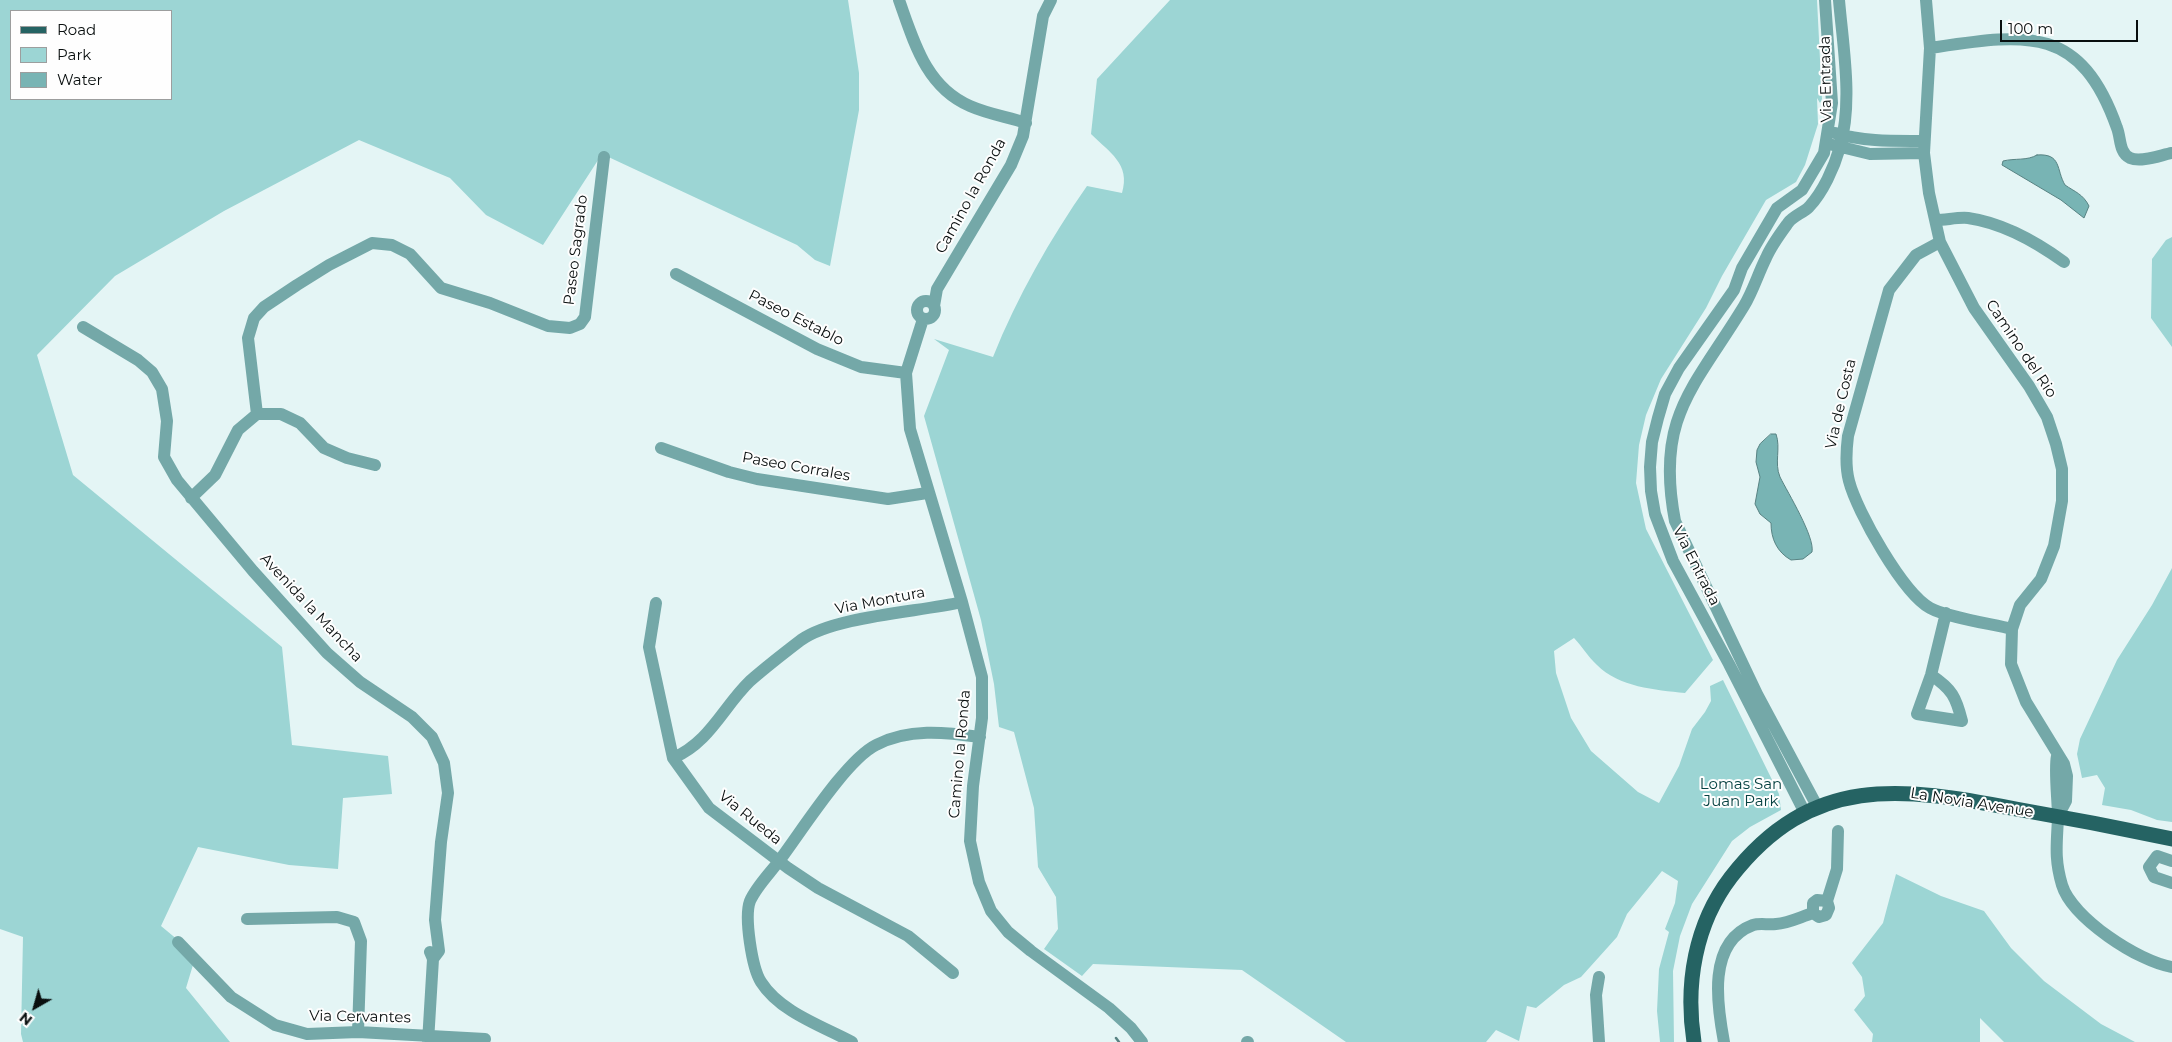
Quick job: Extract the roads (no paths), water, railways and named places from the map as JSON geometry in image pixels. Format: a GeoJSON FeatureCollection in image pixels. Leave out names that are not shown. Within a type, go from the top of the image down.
{"type":"FeatureCollection","features":[{"type":"Feature","properties":{"kind":"main road","name":"La Novia Avenue"},"geometry":{"type":"LineString","coordinates":[[1694,1042],[1690,995],[1694,956],[1706,920],[1723,888],[1763,841],[1812,811],[1839,800],[1874,793],[1909,792],[1945,796],[2058,816],[2172,839]]}},
{"type":"Feature","properties":{"kind":"street"},"geometry":{"type":"LineString","coordinates":[[900,0],[917,52],[939,83],[970,106],[1026,123]]}},
{"type":"Feature","properties":{"kind":"street","name":"Camino la Ronda"},"geometry":{"type":"LineString","coordinates":[[1051,0],[1043,16],[1032,71],[1026,123],[1010,165],[929,304],[933,316],[922,319],[906,373],[910,429],[927,493],[962,602],[982,677],[980,737],[973,786],[970,841],[979,882],[991,911],[1008,932],[1030,952],[1109,1008],[1131,1028],[1142,1042]]}},
{"type":"Feature","properties":{"kind":"street","name":"Via Entrada"},"geometry":{"type":"LineString","coordinates":[[1812,811],[1735,661],[1675,521],[1670,495],[1668,466],[1672,436],[1680,408],[1693,382],[1745,305],[1766,256],[1790,220],[1807,209],[1821,192],[1834,139],[1825,0]]}},
{"type":"Feature","properties":{"kind":"street","name":"Via Entrada"},"geometry":{"type":"LineString","coordinates":[[1735,661],[1673,561],[1661,536],[1651,491],[1652,442],[1666,394],[1679,368],[1734,290],[1740,273],[1777,208],[1808,183],[1844,121],[1845,84],[1840,0]]}},
{"type":"Feature","properties":{"kind":"street","name":"Camino del Rio"},"geometry":{"type":"LineString","coordinates":[[1926,0],[1930,48],[1924,147],[1929,193],[1940,242],[1974,308],[2029,386],[2047,417],[2062,469],[2062,501],[2054,546],[2041,578],[2020,605],[2012,629],[2011,664],[2026,702],[2057,756],[2055,764],[2058,776],[2058,816],[2055,856],[2062,887],[2070,901],[2126,950],[2147,961],[2172,967]]}},
{"type":"Feature","properties":{"kind":"street"},"geometry":{"type":"LineString","coordinates":[[1930,48],[2021,38],[2050,43],[2068,52],[2093,77],[2107,99],[2119,132],[2122,151],[2129,158],[2136,159],[2172,154]]}},
{"type":"Feature","properties":{"kind":"street"},"geometry":{"type":"LineString","coordinates":[[1834,139],[1870,154],[1924,147]]}},
{"type":"Feature","properties":{"kind":"street","name":"Paseo Sagrado"},"geometry":{"type":"LineString","coordinates":[[257,414],[248,338],[254,318],[264,307],[328,265],[372,244],[392,245],[410,254],[441,288],[548,326],[570,328],[580,324],[584,317],[604,158]]}},
{"type":"Feature","properties":{"kind":"street"},"geometry":{"type":"LineString","coordinates":[[1795,195],[1807,209]]}},
{"type":"Feature","properties":{"kind":"street"},"geometry":{"type":"LineString","coordinates":[[1936,220],[1966,218],[1997,225],[2025,237],[2064,262]]}},
{"type":"Feature","properties":{"kind":"street","name":"Via de Costa"},"geometry":{"type":"LineString","coordinates":[[1940,242],[1916,255],[1890,290],[1866,368],[1845,458],[1855,499],[1901,581],[1917,599],[1932,609],[2012,629]]}},
{"type":"Feature","properties":{"kind":"street"},"geometry":{"type":"LineString","coordinates":[[1740,273],[1756,280]]}},
{"type":"Feature","properties":{"kind":"street","name":"Paseo Establo"},"geometry":{"type":"LineString","coordinates":[[676,274],[817,349],[861,367],[906,373]]}},
{"type":"Feature","properties":{"kind":"street","name":"Avenida la Mancha"},"geometry":{"type":"LineString","coordinates":[[83,326],[138,360],[152,372],[162,390],[167,421],[164,457],[176,480],[191,498],[327,653],[360,682],[412,717],[432,737],[444,763],[448,793],[441,842],[435,920],[436,936],[430,947],[433,958],[427,1039]]}},
{"type":"Feature","properties":{"kind":"street"},"geometry":{"type":"LineString","coordinates":[[191,498],[215,474],[238,430],[257,414],[281,414],[300,423],[324,448],[347,458],[375,465]]}},
{"type":"Feature","properties":{"kind":"street","name":"Paseo Corrales"},"geometry":{"type":"LineString","coordinates":[[661,448],[729,472],[757,478],[888,499],[927,493]]}},
{"type":"Feature","properties":{"kind":"street","name":"Via Montura"},"geometry":{"type":"LineString","coordinates":[[673,758],[686,752],[707,735],[750,682],[803,639],[841,623],[962,602]]}},
{"type":"Feature","properties":{"kind":"street","name":"Via Rueda"},"geometry":{"type":"LineString","coordinates":[[656,603],[649,647],[673,758],[709,808],[818,888],[908,936],[953,974]]}},
{"type":"Feature","properties":{"kind":"street"},"geometry":{"type":"LineString","coordinates":[[1931,675],[1946,613]]}},
{"type":"Feature","properties":{"kind":"street"},"geometry":{"type":"LineString","coordinates":[[852,1042],[783,1006],[761,983],[753,963],[749,935],[750,901],[848,769],[875,745],[902,734],[929,732],[980,737]]}},
{"type":"Feature","properties":{"kind":"street"},"geometry":{"type":"LineString","coordinates":[[1724,1042],[1717,1006],[1719,969],[1730,940],[1753,925],[1790,922],[1813,913],[1813,903],[1817,900],[1826,902],[1837,869],[1838,832]]}},
{"type":"Feature","properties":{"kind":"street"},"geometry":{"type":"LineString","coordinates":[[2172,860],[2157,856],[2149,868],[2154,877],[2172,883]]}},
{"type":"Feature","properties":{"kind":"street"},"geometry":{"type":"LineString","coordinates":[[247,919],[337,917],[354,922],[360,941],[358,1032]]}},
{"type":"Feature","properties":{"kind":"street","name":"Via Cervantes"},"geometry":{"type":"LineString","coordinates":[[178,942],[231,997],[275,1025],[307,1034],[358,1032],[427,1039],[484,1039]]}},
{"type":"Feature","properties":{"kind":"street"},"geometry":{"type":"LineString","coordinates":[[1599,977],[1596,995],[1599,1042]]}},
{"type":"Feature","properties":{"kind":"water"},"geometry":{"type":"Polygon","coordinates":[[[2037,155],[2051,157],[2057,164],[2065,185],[2087,202],[2089,206],[2084,218],[2061,200],[2002,165],[2003,161],[2029,158],[2037,155]]]}},
{"type":"Feature","properties":{"kind":"water"},"geometry":{"type":"Polygon","coordinates":[[[1771,434],[1776,434],[1777,439],[1778,472],[1805,526],[1812,545],[1812,552],[1803,559],[1791,560],[1782,553],[1774,540],[1771,523],[1760,514],[1755,504],[1760,477],[1756,462],[1757,450],[1760,444],[1771,434]]]}},
{"type":"Feature","properties":{"kind":"waterway"},"geometry":{"type":"LineString","coordinates":[[1116,1038],[1119,1042]]}},
{"type":"Feature","properties":{"kind":"park label","name":"Lomas San Juan Park"},"geometry":{"type":"Point","coordinates":[1741,794]}}]}
